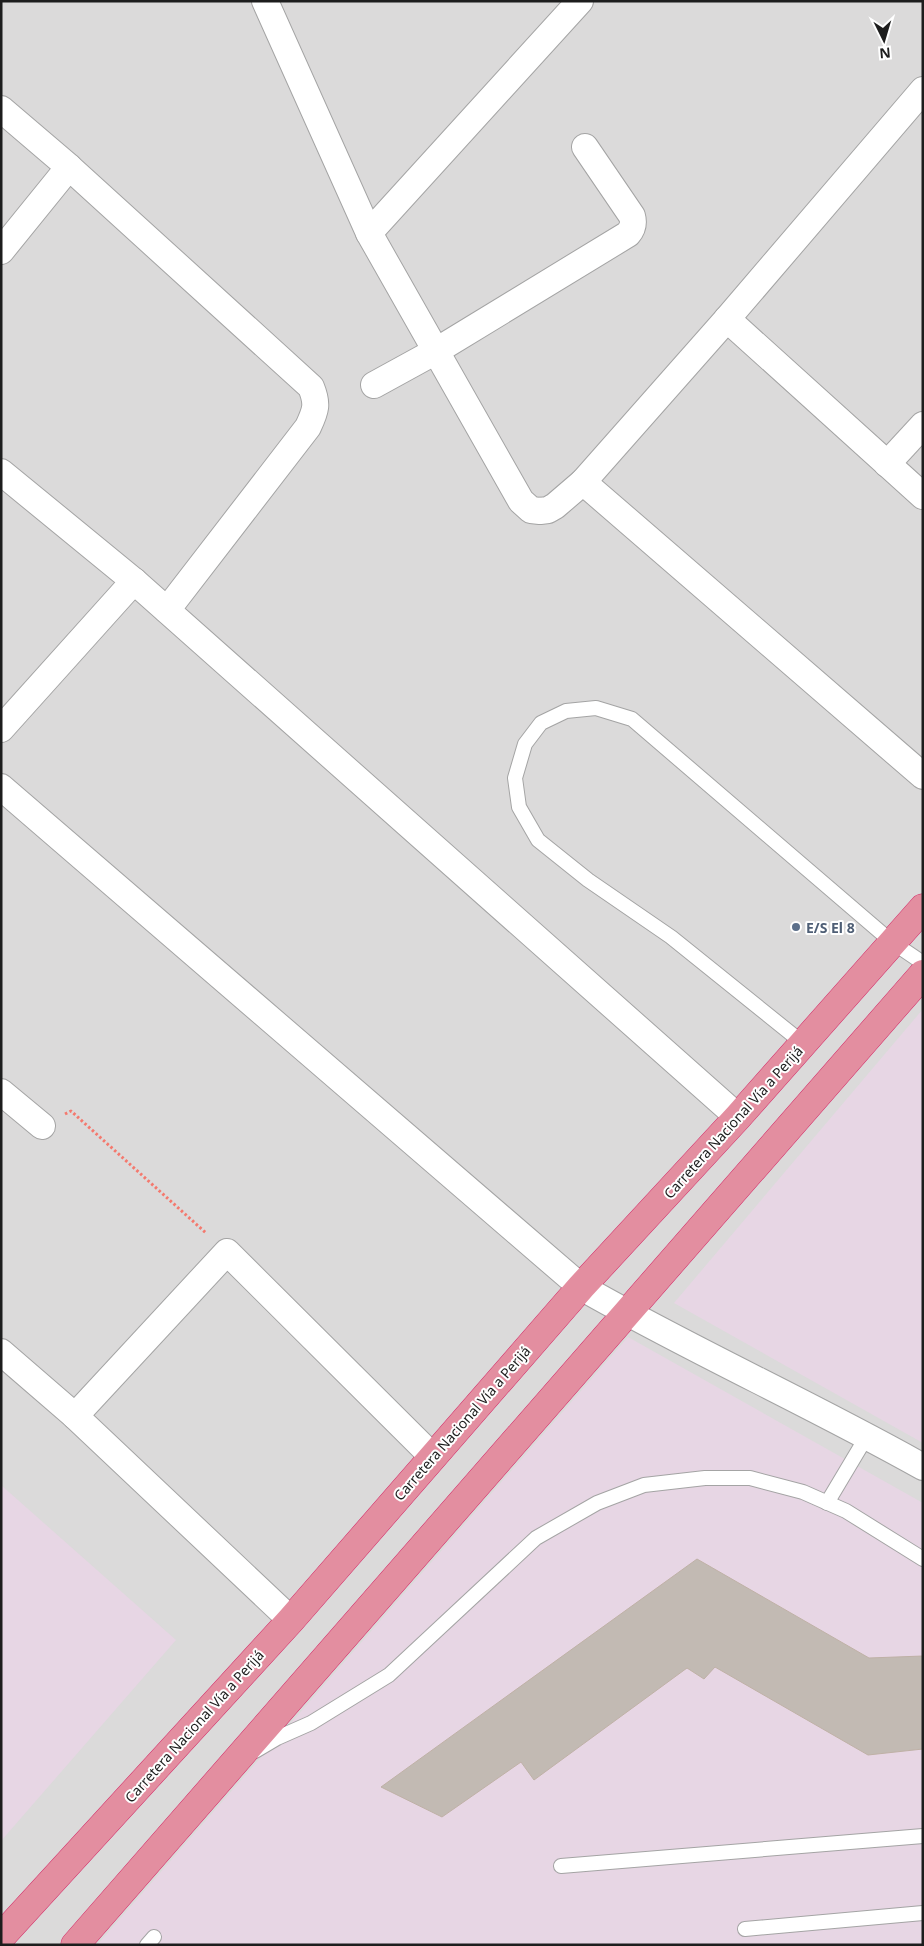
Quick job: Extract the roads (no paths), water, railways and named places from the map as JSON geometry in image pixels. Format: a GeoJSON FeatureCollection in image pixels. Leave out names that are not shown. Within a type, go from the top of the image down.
{"type":"FeatureCollection","features":[{"type":"Feature","properties":{"kind":"highway","name":"Carretera Nacional Vía a Perijá"},"geometry":{"type":"LineString","coordinates":[[1,1937],[291,1620],[581,1287],[804,1044],[923,908]]}},
{"type":"Feature","properties":{"kind":"highway"},"geometry":{"type":"LineString","coordinates":[[75,1945],[923,974]]}},
{"type":"Feature","properties":{"kind":"street"},"geometry":{"type":"LineString","coordinates":[[265,1],[369,233],[521,501],[531,510],[540,511],[555,506],[583,482],[727,319],[923,90]]}},
{"type":"Feature","properties":{"kind":"street"},"geometry":{"type":"LineString","coordinates":[[369,233],[580,1]]}},
{"type":"Feature","properties":{"kind":"street"},"geometry":{"type":"LineString","coordinates":[[1,109],[69,167],[311,387],[316,400],[314,413],[308,427],[167,610]]}},
{"type":"Feature","properties":{"kind":"street"},"geometry":{"type":"LineString","coordinates":[[374,385],[436,351],[628,234],[634,222],[632,216],[585,146]]}},
{"type":"Feature","properties":{"kind":"street"},"geometry":{"type":"LineString","coordinates":[[1,251],[69,167]]}},
{"type":"Feature","properties":{"kind":"street"},"geometry":{"type":"LineString","coordinates":[[727,319],[923,496]]}},
{"type":"Feature","properties":{"kind":"street"},"geometry":{"type":"LineString","coordinates":[[887,464],[923,425]]}},
{"type":"Feature","properties":{"kind":"street"},"geometry":{"type":"LineString","coordinates":[[1,472],[134,581],[738,1117]]}},
{"type":"Feature","properties":{"kind":"street"},"geometry":{"type":"LineString","coordinates":[[583,482],[923,776]]}},
{"type":"Feature","properties":{"kind":"street"},"geometry":{"type":"LineString","coordinates":[[1,729],[134,581]]}},
{"type":"Feature","properties":{"kind":"street"},"geometry":{"type":"LineString","coordinates":[[1,787],[581,1287],[923,1467]]}},
{"type":"Feature","properties":{"kind":"street"},"geometry":{"type":"LineString","coordinates":[[1,1092],[42,1126]]}},
{"type":"Feature","properties":{"kind":"street"},"geometry":{"type":"LineString","coordinates":[[75,1416],[227,1252],[432,1456]]}},
{"type":"Feature","properties":{"kind":"street"},"geometry":{"type":"LineString","coordinates":[[1,1352],[75,1416],[291,1620]]}},
{"type":"Feature","properties":{"kind":"lane"},"geometry":{"type":"LineString","coordinates":[[804,1044],[671,937],[588,880],[538,840],[519,807],[514,778],[525,744],[541,724],[566,710],[596,708],[632,719],[892,942],[923,963]]}},
{"type":"Feature","properties":{"kind":"lane"},"geometry":{"type":"LineString","coordinates":[[827,1503],[867,1436]]}},
{"type":"Feature","properties":{"kind":"lane"},"geometry":{"type":"LineString","coordinates":[[234,1762],[277,1738],[311,1723],[389,1676],[536,1538],[597,1502],[644,1485],[714,1478],[750,1478],[802,1492],[827,1503],[846,1512],[923,1559]]}},
{"type":"Feature","properties":{"kind":"lane"},"geometry":{"type":"LineString","coordinates":[[561,1866],[923,1836]]}},
{"type":"Feature","properties":{"kind":"lane"},"geometry":{"type":"LineString","coordinates":[[745,1929],[923,1913]]}},
{"type":"Feature","properties":{"kind":"place","name":"E/S El 8"},"geometry":{"type":"Point","coordinates":[796,927]}}]}
